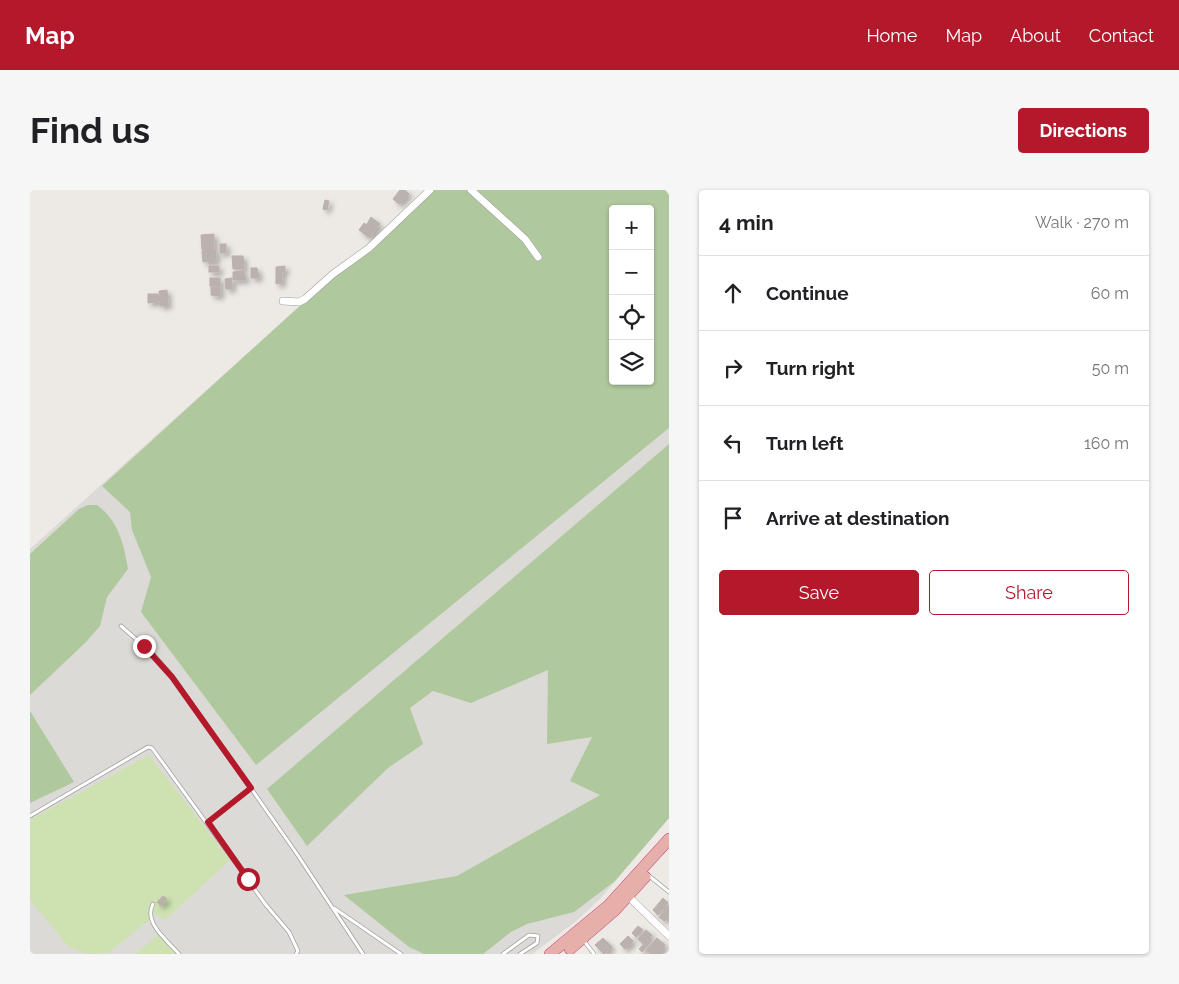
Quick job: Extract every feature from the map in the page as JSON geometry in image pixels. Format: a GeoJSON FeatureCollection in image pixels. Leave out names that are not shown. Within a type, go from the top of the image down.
{"type":"FeatureCollection","features":[{"type":"Feature","properties":{"kind":"highway"},"geometry":{"type":"LineString","coordinates":[[562,954],[582,939],[629,897],[669,839]]}},
{"type":"Feature","properties":{"kind":"highway"},"geometry":{"type":"LineString","coordinates":[[550,954],[597,916],[669,850]]}},
{"type":"Feature","properties":{"kind":"street"},"geometry":{"type":"LineString","coordinates":[[283,301],[299,302],[305,299],[333,274],[369,248],[430,190]]}},
{"type":"Feature","properties":{"kind":"street"},"geometry":{"type":"LineString","coordinates":[[471,190],[524,239],[538,257]]}},
{"type":"Feature","properties":{"kind":"street"},"geometry":{"type":"LineString","coordinates":[[629,897],[669,936]]}},
{"type":"Feature","properties":{"kind":"lane"},"geometry":{"type":"LineString","coordinates":[[121,626],[154,655],[172,677],[251,788],[363,954]]}},
{"type":"Feature","properties":{"kind":"lane"},"geometry":{"type":"LineString","coordinates":[[30,816],[148,747],[158,752],[266,905],[289,932],[295,941],[298,951],[296,954]]}},
{"type":"Feature","properties":{"kind":"lane"},"geometry":{"type":"LineString","coordinates":[[208,822],[251,788]]}},
{"type":"Feature","properties":{"kind":"lane"},"geometry":{"type":"LineString","coordinates":[[641,877],[669,892]]}},
{"type":"Feature","properties":{"kind":"lane"},"geometry":{"type":"LineString","coordinates":[[153,904],[149,916],[151,922],[179,954]]}},
{"type":"Feature","properties":{"kind":"lane"},"geometry":{"type":"LineString","coordinates":[[332,906],[401,954]]}},
{"type":"Feature","properties":{"kind":"lane"},"geometry":{"type":"LineString","coordinates":[[503,954],[529,935],[538,936],[537,943],[520,954]]}},
{"type":"Feature","properties":{"kind":"lane"},"geometry":{"type":"LineString","coordinates":[[582,939],[594,954]]}},
{"type":"Feature","properties":{"kind":"shaded area"},"geometry":{"type":"Polygon","coordinates":[[[665,190],[669,195],[669,818],[600,899],[575,922],[532,954],[30,954],[30,549],[325,283],[609,205],[609,385],[654,385],[654,205],[610,205],[665,190]]]}},
{"type":"Feature","properties":{"kind":"green space"},"geometry":{"type":"Polygon","coordinates":[[[433,190],[665,190],[669,195],[669,428],[256,765],[141,612],[151,577],[132,530],[130,512],[102,486],[325,283],[433,190]]]}},
{"type":"Feature","properties":{"kind":"green space"},"geometry":{"type":"Polygon","coordinates":[[[669,444],[669,818],[615,881],[574,912],[527,924],[511,932],[483,954],[424,954],[409,947],[344,895],[457,876],[600,795],[570,781],[592,737],[547,744],[548,670],[471,703],[433,691],[410,708],[423,744],[388,768],[307,846],[267,789],[669,444]]]}},
{"type":"Feature","properties":{"kind":"green space"},"geometry":{"type":"Polygon","coordinates":[[[88,505],[97,505],[115,525],[122,542],[128,569],[107,597],[100,626],[86,642],[30,695],[30,554],[79,509],[88,505]]]}},
{"type":"Feature","properties":{"kind":"green space"},"geometry":{"type":"Polygon","coordinates":[[[30,711],[74,782],[30,803],[30,711]]]}},
{"type":"Feature","properties":{"kind":"green space"},"geometry":{"type":"Polygon","coordinates":[[[149,755],[230,860],[164,921],[157,914],[108,953],[88,954],[69,947],[30,900],[30,820],[149,755]]]}},
{"type":"Feature","properties":{"kind":"green space"},"geometry":{"type":"Polygon","coordinates":[[[161,932],[178,954],[136,954],[161,932]]]}},
{"type":"Feature","properties":{"kind":"building"},"geometry":{"type":"Polygon","coordinates":[[[400,190],[405,190],[409,194],[399,204],[393,199],[400,190]]]}},
{"type":"Feature","properties":{"kind":"building"},"geometry":{"type":"Polygon","coordinates":[[[325,200],[329,201],[327,210],[323,209],[325,200]]]}},
{"type":"Feature","properties":{"kind":"building"},"geometry":{"type":"Polygon","coordinates":[[[371,217],[380,224],[375,230],[367,224],[371,217]]]}},
{"type":"Feature","properties":{"kind":"building"},"geometry":{"type":"Polygon","coordinates":[[[364,223],[375,230],[370,238],[359,230],[364,223]]]}},
{"type":"Feature","properties":{"kind":"building"},"geometry":{"type":"Polygon","coordinates":[[[214,234],[214,249],[202,250],[201,235],[214,234]]]}},
{"type":"Feature","properties":{"kind":"building"},"geometry":{"type":"Polygon","coordinates":[[[220,244],[226,244],[226,253],[220,253],[220,244]]]}},
{"type":"Feature","properties":{"kind":"building"},"geometry":{"type":"Polygon","coordinates":[[[216,250],[216,261],[203,262],[202,251],[216,250]]]}},
{"type":"Feature","properties":{"kind":"building"},"geometry":{"type":"Polygon","coordinates":[[[232,256],[243,256],[244,269],[233,269],[232,256]]]}},
{"type":"Feature","properties":{"kind":"building"},"geometry":{"type":"Polygon","coordinates":[[[209,266],[219,266],[219,272],[209,272],[209,266]]]}},
{"type":"Feature","properties":{"kind":"building"},"geometry":{"type":"Polygon","coordinates":[[[285,266],[285,272],[282,272],[282,283],[276,284],[276,267],[285,266]]]}},
{"type":"Feature","properties":{"kind":"building"},"geometry":{"type":"Polygon","coordinates":[[[251,268],[257,268],[259,278],[251,278],[251,268]]]}},
{"type":"Feature","properties":{"kind":"building"},"geometry":{"type":"Polygon","coordinates":[[[243,271],[246,280],[233,280],[233,272],[243,271]]]}},
{"type":"Feature","properties":{"kind":"building"},"geometry":{"type":"Polygon","coordinates":[[[210,278],[220,278],[220,286],[210,286],[210,278]]]}},
{"type":"Feature","properties":{"kind":"building"},"geometry":{"type":"Polygon","coordinates":[[[232,278],[232,289],[226,289],[225,279],[232,278]]]}},
{"type":"Feature","properties":{"kind":"building"},"geometry":{"type":"Polygon","coordinates":[[[211,287],[220,287],[220,296],[211,295],[211,287]]]}},
{"type":"Feature","properties":{"kind":"building"},"geometry":{"type":"Polygon","coordinates":[[[167,290],[168,305],[160,306],[159,291],[167,290]]]}},
{"type":"Feature","properties":{"kind":"building"},"geometry":{"type":"Polygon","coordinates":[[[148,294],[158,294],[159,302],[148,303],[148,294]]]}},
{"type":"Feature","properties":{"kind":"building"},"geometry":{"type":"Polygon","coordinates":[[[163,896],[167,899],[161,906],[157,902],[163,896]]]}},
{"type":"Feature","properties":{"kind":"building"},"geometry":{"type":"Polygon","coordinates":[[[663,898],[668,903],[658,915],[653,910],[663,898]]]}},
{"type":"Feature","properties":{"kind":"building"},"geometry":{"type":"Polygon","coordinates":[[[669,906],[669,916],[664,921],[659,917],[669,906]]]}},
{"type":"Feature","properties":{"kind":"building"},"geometry":{"type":"Polygon","coordinates":[[[638,926],[643,930],[636,937],[632,933],[638,926]]]}},
{"type":"Feature","properties":{"kind":"building"},"geometry":{"type":"Polygon","coordinates":[[[646,930],[652,935],[643,944],[638,939],[646,930]]]}},
{"type":"Feature","properties":{"kind":"building"},"geometry":{"type":"Polygon","coordinates":[[[628,936],[633,941],[625,949],[620,944],[628,936]]]}},
{"type":"Feature","properties":{"kind":"building"},"geometry":{"type":"Polygon","coordinates":[[[603,938],[612,947],[604,954],[595,945],[603,938]]]}},
{"type":"Feature","properties":{"kind":"building"},"geometry":{"type":"Polygon","coordinates":[[[657,938],[665,945],[658,954],[651,954],[646,950],[657,938]]]}},
{"type":"Feature","properties":{"kind":"building"},"geometry":{"type":"Polygon","coordinates":[[[647,941],[650,943],[642,952],[639,949],[647,941]]]}},
{"type":"Feature","properties":{"kind":"route"},"geometry":{"type":"LineString","coordinates":[[144,646],[172,677],[251,788],[208,822],[248,879]]}}]}
